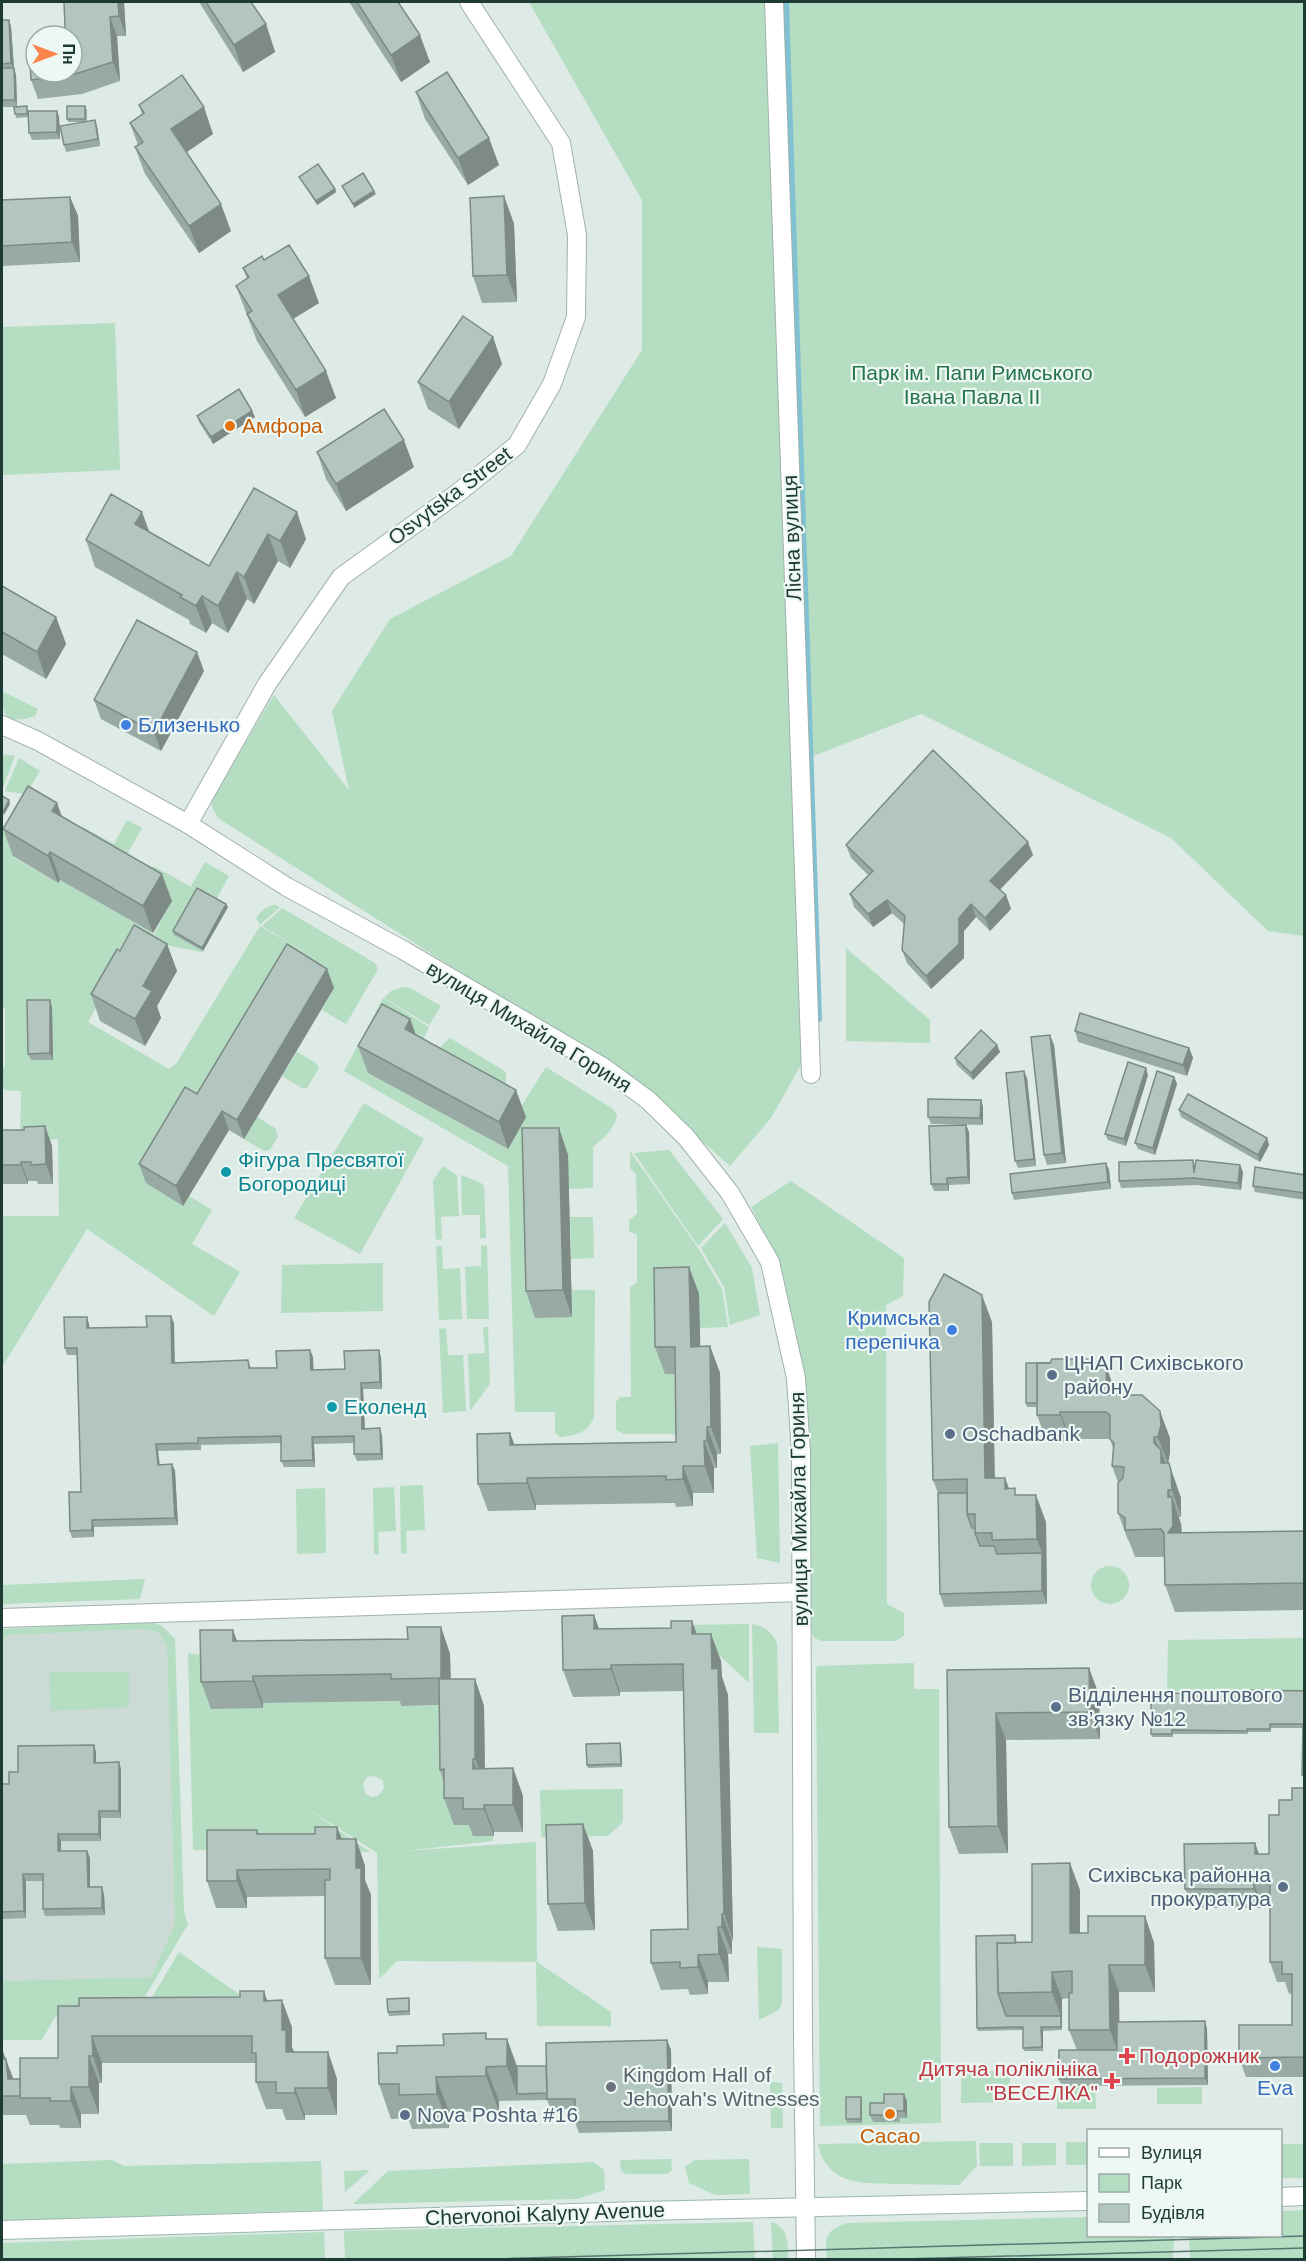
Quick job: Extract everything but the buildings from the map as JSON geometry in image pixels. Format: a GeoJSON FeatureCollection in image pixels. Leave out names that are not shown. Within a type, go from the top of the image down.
{"type":"FeatureCollection","features":[{"type":"Feature","properties":{"kind":"street","name":"Osvytska Street"},"geometry":{"type":"LineString","coordinates":[[188,824],[267,684],[341,577],[459,492],[516,445],[552,384],[576,317],[577,235],[561,142],[469,2]]}},
{"type":"Feature","properties":{"kind":"street","name":"Лісна вулиця"},"geometry":{"type":"LineString","coordinates":[[774,2],[811,1074]]}},
{"type":"Feature","properties":{"kind":"street","name":"вулиця Михайла Гориня"},"geometry":{"type":"LineString","coordinates":[[2,725],[38,741],[188,824],[287,886],[403,950],[603,1067],[648,1100],[686,1137],[723,1184],[770,1262],[796,1378],[801,1453],[806,2259]]}},
{"type":"Feature","properties":{"kind":"street"},"geometry":{"type":"LineString","coordinates":[[2,1618],[801,1592]]}},
{"type":"Feature","properties":{"kind":"street"},"geometry":{"type":"LineString","coordinates":[[1282,2197],[1305,2196]]}},
{"type":"Feature","properties":{"kind":"street","name":"Chervonoi Kalyny Avenue"},"geometry":{"type":"LineString","coordinates":[[2,2230],[1087,2201]]}},
{"type":"Feature","properties":{"kind":"shaded area"},"geometry":{"type":"Polygon","coordinates":[[[146,1629],[159,1633],[167,1647],[175,1924],[151,1977],[2,1981],[2,1642],[8,1635],[146,1629]]]}},
{"type":"Feature","properties":{"kind":"green space","name":"Парк ім. Папи Римського Івана Павла ІІ"},"geometry":{"type":"Polygon","coordinates":[[[529,2],[1304,2],[1304,936],[1268,931],[1171,838],[921,714],[798,762],[807,1054],[771,1118],[730,1166],[644,1089],[218,818],[212,807],[212,798],[274,695],[349,790],[332,711],[390,619],[511,556],[642,350],[642,200],[529,2]]]}},
{"type":"Feature","properties":{"kind":"green space"},"geometry":{"type":"Polygon","coordinates":[[[115,323],[120,470],[2,475],[2,327],[115,323]]]}},
{"type":"Feature","properties":{"kind":"green space"},"geometry":{"type":"Polygon","coordinates":[[[2,691],[38,709],[35,716],[18,720],[8,717],[3,707],[2,691]]]}},
{"type":"Feature","properties":{"kind":"green space"},"geometry":{"type":"Polygon","coordinates":[[[2,754],[15,756],[2,790],[2,754]]]}},
{"type":"Feature","properties":{"kind":"green space"},"geometry":{"type":"Polygon","coordinates":[[[19,758],[40,771],[26,794],[5,791],[19,758]]]}},
{"type":"Feature","properties":{"kind":"green space"},"geometry":{"type":"Polygon","coordinates":[[[27,796],[72,821],[67,830],[13,857],[58,883],[60,880],[153,933],[152,938],[172,901],[143,885],[153,866],[195,889],[191,886],[205,862],[229,876],[216,900],[174,935],[206,953],[151,942],[129,948],[88,1022],[169,1069],[176,1064],[260,926],[320,961],[262,926],[282,908],[375,963],[378,969],[346,1024],[322,1010],[334,988],[146,1183],[183,1205],[189,1196],[212,1210],[192,1244],[240,1272],[214,1316],[87,1229],[2,1367],[2,1216],[59,1216],[58,1139],[24,1141],[20,1136],[21,1091],[5,1090],[2,1086],[2,1068],[5,1067],[5,1008],[2,1008],[2,833],[27,796]]]}},
{"type":"Feature","properties":{"kind":"green space"},"geometry":{"type":"Polygon","coordinates":[[[127,820],[142,828],[129,851],[122,848],[129,852],[119,871],[73,844],[83,827],[114,844],[127,820]]]}},
{"type":"Feature","properties":{"kind":"green space"},"geometry":{"type":"Polygon","coordinates":[[[275,905],[280,907],[260,925],[256,918],[258,915],[266,908],[275,905]]]}},
{"type":"Feature","properties":{"kind":"green space"},"geometry":{"type":"Polygon","coordinates":[[[846,948],[930,1020],[930,1043],[846,1041],[846,948]]]}},
{"type":"Feature","properties":{"kind":"green space"},"geometry":{"type":"Polygon","coordinates":[[[403,987],[410,988],[441,1006],[429,1025],[384,998],[391,991],[403,987]]]}},
{"type":"Feature","properties":{"kind":"green space"},"geometry":{"type":"Polygon","coordinates":[[[383,998],[429,1027],[420,1046],[368,1073],[508,1149],[517,1113],[546,1067],[613,1109],[617,1115],[611,1129],[593,1147],[593,1188],[569,1189],[568,1155],[572,1317],[572,1290],[595,1290],[594,1418],[580,1433],[560,1437],[555,1432],[555,1412],[515,1412],[508,1166],[344,1071],[383,998]]]}},
{"type":"Feature","properties":{"kind":"green space"},"geometry":{"type":"Polygon","coordinates":[[[450,1038],[506,1072],[506,1081],[494,1100],[431,1065],[443,1044],[450,1038]]]}},
{"type":"Feature","properties":{"kind":"green space"},"geometry":{"type":"Polygon","coordinates":[[[297,1052],[316,1063],[319,1068],[307,1088],[302,1088],[282,1076],[297,1052]]]}},
{"type":"Feature","properties":{"kind":"green space"},"geometry":{"type":"Polygon","coordinates":[[[364,1103],[424,1139],[360,1254],[294,1218],[364,1103]]]}},
{"type":"Feature","properties":{"kind":"green space"},"geometry":{"type":"Polygon","coordinates":[[[257,1117],[275,1128],[278,1136],[270,1150],[264,1151],[244,1139],[257,1117]]]}},
{"type":"Feature","properties":{"kind":"green space"},"geometry":{"type":"Polygon","coordinates":[[[669,1150],[723,1219],[698,1246],[634,1153],[669,1150]]]}},
{"type":"Feature","properties":{"kind":"green space"},"geometry":{"type":"Polygon","coordinates":[[[630,1151],[698,1248],[722,1289],[728,1327],[700,1328],[699,1294],[684,1374],[685,1434],[624,1434],[616,1430],[616,1402],[620,1397],[631,1397],[630,1287],[637,1283],[637,1235],[629,1231],[629,1220],[637,1214],[636,1174],[630,1168],[630,1151]]]}},
{"type":"Feature","properties":{"kind":"green space"},"geometry":{"type":"Polygon","coordinates":[[[443,1166],[457,1175],[459,1216],[441,1217],[442,1239],[436,1240],[433,1181],[443,1166]]]}},
{"type":"Feature","properties":{"kind":"green space"},"geometry":{"type":"Polygon","coordinates":[[[461,1175],[484,1186],[486,1238],[480,1238],[480,1215],[462,1215],[461,1175]]]}},
{"type":"Feature","properties":{"kind":"green space"},"geometry":{"type":"Polygon","coordinates":[[[791,1181],[904,1258],[903,1296],[886,1305],[887,1604],[904,1613],[904,1636],[895,1641],[822,1641],[814,1638],[811,1631],[810,1451],[805,1376],[775,1254],[751,1207],[791,1181]]]}},
{"type":"Feature","properties":{"kind":"green space"},"geometry":{"type":"Polygon","coordinates":[[[570,1217],[593,1217],[594,1258],[571,1259],[570,1217]]]}},
{"type":"Feature","properties":{"kind":"green space"},"geometry":{"type":"Polygon","coordinates":[[[725,1223],[752,1268],[760,1315],[730,1325],[724,1287],[701,1248],[725,1223]]]}},
{"type":"Feature","properties":{"kind":"green space"},"geometry":{"type":"Polygon","coordinates":[[[487,1245],[489,1319],[467,1319],[465,1267],[481,1266],[481,1246],[487,1245]]]}},
{"type":"Feature","properties":{"kind":"green space"},"geometry":{"type":"Polygon","coordinates":[[[436,1246],[442,1246],[443,1269],[460,1268],[462,1319],[439,1320],[436,1246]]]}},
{"type":"Feature","properties":{"kind":"green space"},"geometry":{"type":"Polygon","coordinates":[[[383,1263],[383,1311],[281,1313],[282,1265],[383,1263]]]}},
{"type":"Feature","properties":{"kind":"green space"},"geometry":{"type":"Polygon","coordinates":[[[483,1327],[488,1327],[490,1384],[470,1411],[468,1354],[485,1353],[483,1327]]]}},
{"type":"Feature","properties":{"kind":"green space"},"geometry":{"type":"Polygon","coordinates":[[[446,1328],[448,1355],[463,1355],[466,1411],[443,1413],[439,1329],[446,1328]]]}},
{"type":"Feature","properties":{"kind":"green space"},"geometry":{"type":"Polygon","coordinates":[[[778,1443],[780,1563],[757,1558],[750,1446],[778,1443]]]}},
{"type":"Feature","properties":{"kind":"green space"},"geometry":{"type":"Polygon","coordinates":[[[423,1485],[425,1530],[406,1531],[407,1554],[401,1553],[400,1486],[423,1485]]]}},
{"type":"Feature","properties":{"kind":"green space"},"geometry":{"type":"Polygon","coordinates":[[[394,1487],[396,1531],[378,1532],[379,1554],[374,1554],[373,1488],[394,1487]]]}},
{"type":"Feature","properties":{"kind":"green space"},"geometry":{"type":"Polygon","coordinates":[[[325,1488],[326,1553],[297,1554],[296,1489],[325,1488]]]}},
{"type":"Feature","properties":{"kind":"green space"},"geometry":{"type":"Polygon","coordinates":[[[1110,1566],[1117,1567],[1123,1572],[1128,1578],[1128,1592],[1123,1598],[1117,1603],[1110,1604],[1103,1603],[1097,1598],[1092,1592],[1091,1585],[1092,1578],[1097,1572],[1103,1567],[1110,1566]]]}},
{"type":"Feature","properties":{"kind":"green space"},"geometry":{"type":"Polygon","coordinates":[[[145,1579],[140,1599],[2,1604],[2,1585],[145,1579]]]}},
{"type":"Feature","properties":{"kind":"green space"},"geometry":{"type":"Polygon","coordinates":[[[150,1622],[162,1626],[175,1639],[184,1912],[188,1924],[134,2015],[55,2017],[42,2040],[2,2040],[2,1981],[151,1977],[175,1924],[167,1647],[159,1633],[146,1629],[8,1635],[2,1642],[2,1629],[150,1622]]]}},
{"type":"Feature","properties":{"kind":"green space"},"geometry":{"type":"Polygon","coordinates":[[[749,1624],[749,1683],[687,1625],[749,1624]]]}},
{"type":"Feature","properties":{"kind":"green space"},"geometry":{"type":"Polygon","coordinates":[[[752,1624],[767,1630],[777,1643],[779,1733],[754,1733],[752,1624]]]}},
{"type":"Feature","properties":{"kind":"green space"},"geometry":{"type":"Polygon","coordinates":[[[1304,1638],[1304,1692],[1167,1691],[1168,1640],[1304,1638]]]}},
{"type":"Feature","properties":{"kind":"green space"},"geometry":{"type":"Polygon","coordinates":[[[188,1653],[210,1657],[211,1709],[262,1708],[263,1703],[401,1701],[402,1706],[451,1705],[454,1824],[473,1825],[473,1836],[493,1836],[493,1841],[404,1851],[536,1842],[537,1962],[611,2012],[611,2026],[537,2026],[536,1962],[397,1961],[379,1979],[377,1853],[305,1807],[370,1852],[193,1850],[188,1653]],[[375,1776],[367,1777],[363,1783],[365,1793],[371,1797],[378,1796],[384,1788],[383,1781],[375,1776]]]}},
{"type":"Feature","properties":{"kind":"green space"},"geometry":{"type":"Polygon","coordinates":[[[914,1663],[914,1689],[939,1689],[941,2123],[820,2126],[816,1670],[817,1666],[914,1663]]]}},
{"type":"Feature","properties":{"kind":"green space"},"geometry":{"type":"Polygon","coordinates":[[[49,1672],[129,1672],[129,1707],[51,1711],[49,1672]]]}},
{"type":"Feature","properties":{"kind":"green space"},"geometry":{"type":"Polygon","coordinates":[[[623,1789],[623,1822],[608,1836],[541,1837],[540,1790],[623,1789]]]}},
{"type":"Feature","properties":{"kind":"green space"},"geometry":{"type":"Polygon","coordinates":[[[757,1947],[782,1949],[782,2003],[779,2010],[759,2020],[757,1947]]]}},
{"type":"Feature","properties":{"kind":"green space"},"geometry":{"type":"Polygon","coordinates":[[[179,1952],[253,2004],[147,2006],[179,1952]]]}},
{"type":"Feature","properties":{"kind":"green space"},"geometry":{"type":"Polygon","coordinates":[[[961,2071],[1001,2071],[1010,2078],[1010,2102],[961,2103],[961,2071]]]}},
{"type":"Feature","properties":{"kind":"green space"},"geometry":{"type":"Polygon","coordinates":[[[770,2082],[782,2083],[783,2128],[771,2128],[770,2082]]]}},
{"type":"Feature","properties":{"kind":"green space"},"geometry":{"type":"Polygon","coordinates":[[[1095,2087],[1096,2109],[1057,2109],[1057,2088],[1095,2087]]]}},
{"type":"Feature","properties":{"kind":"green space"},"geometry":{"type":"Polygon","coordinates":[[[1202,2087],[1202,2104],[1157,2104],[1157,2088],[1202,2087]]]}},
{"type":"Feature","properties":{"kind":"green space"},"geometry":{"type":"Polygon","coordinates":[[[976,2141],[977,2166],[959,2185],[872,2183],[848,2179],[829,2168],[818,2144],[976,2141]]]}},
{"type":"Feature","properties":{"kind":"green space"},"geometry":{"type":"Polygon","coordinates":[[[1066,2142],[1087,2142],[1087,2165],[1066,2165],[1066,2142]]]}},
{"type":"Feature","properties":{"kind":"green space"},"geometry":{"type":"Polygon","coordinates":[[[979,2143],[1013,2143],[1013,2166],[980,2166],[979,2143]]]}},
{"type":"Feature","properties":{"kind":"green space"},"geometry":{"type":"Polygon","coordinates":[[[1022,2143],[1056,2143],[1056,2165],[1022,2166],[1022,2143]]]}},
{"type":"Feature","properties":{"kind":"green space"},"geometry":{"type":"Polygon","coordinates":[[[1282,2144],[1304,2144],[1304,2178],[1282,2178],[1282,2144]]]}},
{"type":"Feature","properties":{"kind":"green space"},"geometry":{"type":"Polygon","coordinates":[[[671,2159],[672,2170],[668,2174],[626,2174],[621,2170],[620,2160],[671,2159]]]}},
{"type":"Feature","properties":{"kind":"green space"},"geometry":{"type":"Polygon","coordinates":[[[749,2159],[750,2194],[715,2195],[689,2183],[685,2167],[695,2160],[749,2159]]]}},
{"type":"Feature","properties":{"kind":"green space"},"geometry":{"type":"Polygon","coordinates":[[[112,2160],[124,2166],[321,2161],[323,2210],[2,2221],[2,2164],[112,2160]]]}},
{"type":"Feature","properties":{"kind":"green space"},"geometry":{"type":"Polygon","coordinates":[[[594,2162],[604,2170],[605,2190],[577,2199],[353,2204],[388,2171],[594,2162]]]}},
{"type":"Feature","properties":{"kind":"green space"},"geometry":{"type":"Polygon","coordinates":[[[370,2170],[345,2192],[344,2171],[370,2170]]]}},
{"type":"Feature","properties":{"kind":"green space"},"geometry":{"type":"Polygon","coordinates":[[[1304,2210],[1304,2259],[1190,2259],[1189,2237],[1282,2237],[1282,2211],[1304,2210]]]}},
{"type":"Feature","properties":{"kind":"green space"},"geometry":{"type":"Polygon","coordinates":[[[1087,2217],[1087,2237],[1174,2237],[1173,2259],[827,2259],[826,2240],[830,2232],[847,2223],[1087,2217]]]}},
{"type":"Feature","properties":{"kind":"green space"},"geometry":{"type":"Polygon","coordinates":[[[753,2222],[755,2259],[345,2259],[344,2231],[753,2222]]]}},
{"type":"Feature","properties":{"kind":"green space"},"geometry":{"type":"Polygon","coordinates":[[[771,2222],[777,2224],[786,2236],[788,2259],[773,2259],[771,2222]]]}},
{"type":"Feature","properties":{"kind":"green space"},"geometry":{"type":"Polygon","coordinates":[[[324,2232],[325,2259],[2,2259],[2,2243],[324,2232]]]}},
{"type":"Feature","properties":{"kind":"waterway"},"geometry":{"type":"LineString","coordinates":[[786,2],[819,1019]]}},
{"type":"Feature","properties":{"kind":"tram line"},"geometry":{"type":"LineString","coordinates":[[1282,2237],[1304,2236]]}},
{"type":"Feature","properties":{"kind":"tram line"},"geometry":{"type":"LineString","coordinates":[[458,2260],[1269,2237]]}},
{"type":"Feature","properties":{"kind":"tram line"},"geometry":{"type":"LineString","coordinates":[[868,2260],[1304,2248]]}},
{"type":"Feature","properties":{"kind":"place","name":"Амфора"},"geometry":{"type":"Point","coordinates":[230,426]}},
{"type":"Feature","properties":{"kind":"place","name":"Близенько"},"geometry":{"type":"Point","coordinates":[126,725]}},
{"type":"Feature","properties":{"kind":"place","name":"Фігура Пресвятої Богородиці"},"geometry":{"type":"Point","coordinates":[226,1172]}},
{"type":"Feature","properties":{"kind":"place","name":"Кримська перепічка"},"geometry":{"type":"Point","coordinates":[952,1330]}},
{"type":"Feature","properties":{"kind":"place","name":"ЦНАП Сихівського району"},"geometry":{"type":"Point","coordinates":[1052,1375]}},
{"type":"Feature","properties":{"kind":"place","name":"Еколенд"},"geometry":{"type":"Point","coordinates":[332,1407]}},
{"type":"Feature","properties":{"kind":"place","name":"Oschadbank"},"geometry":{"type":"Point","coordinates":[950,1434]}},
{"type":"Feature","properties":{"kind":"place","name":"Відділення поштового зв’язку №12"},"geometry":{"type":"Point","coordinates":[1056,1707]}},
{"type":"Feature","properties":{"kind":"place","name":"Сихівська районна прокуратура"},"geometry":{"type":"Point","coordinates":[1283,1887]}},
{"type":"Feature","properties":{"kind":"place","name":"Подорожник"},"geometry":{"type":"Point","coordinates":[1127,2056]}},
{"type":"Feature","properties":{"kind":"place","name":"Eva"},"geometry":{"type":"Point","coordinates":[1275,2066]}},
{"type":"Feature","properties":{"kind":"place","name":"Дитяча поліклініка \"ВЕСЕЛКА\""},"geometry":{"type":"Point","coordinates":[1112,2081]}},
{"type":"Feature","properties":{"kind":"place","name":"Kingdom Hall of Jehovah's Witnesses"},"geometry":{"type":"Point","coordinates":[611,2087]}},
{"type":"Feature","properties":{"kind":"place","name":"Cacao"},"geometry":{"type":"Point","coordinates":[890,2114]}},
{"type":"Feature","properties":{"kind":"place","name":"Nova Poshta #16"},"geometry":{"type":"Point","coordinates":[405,2115]}}]}
